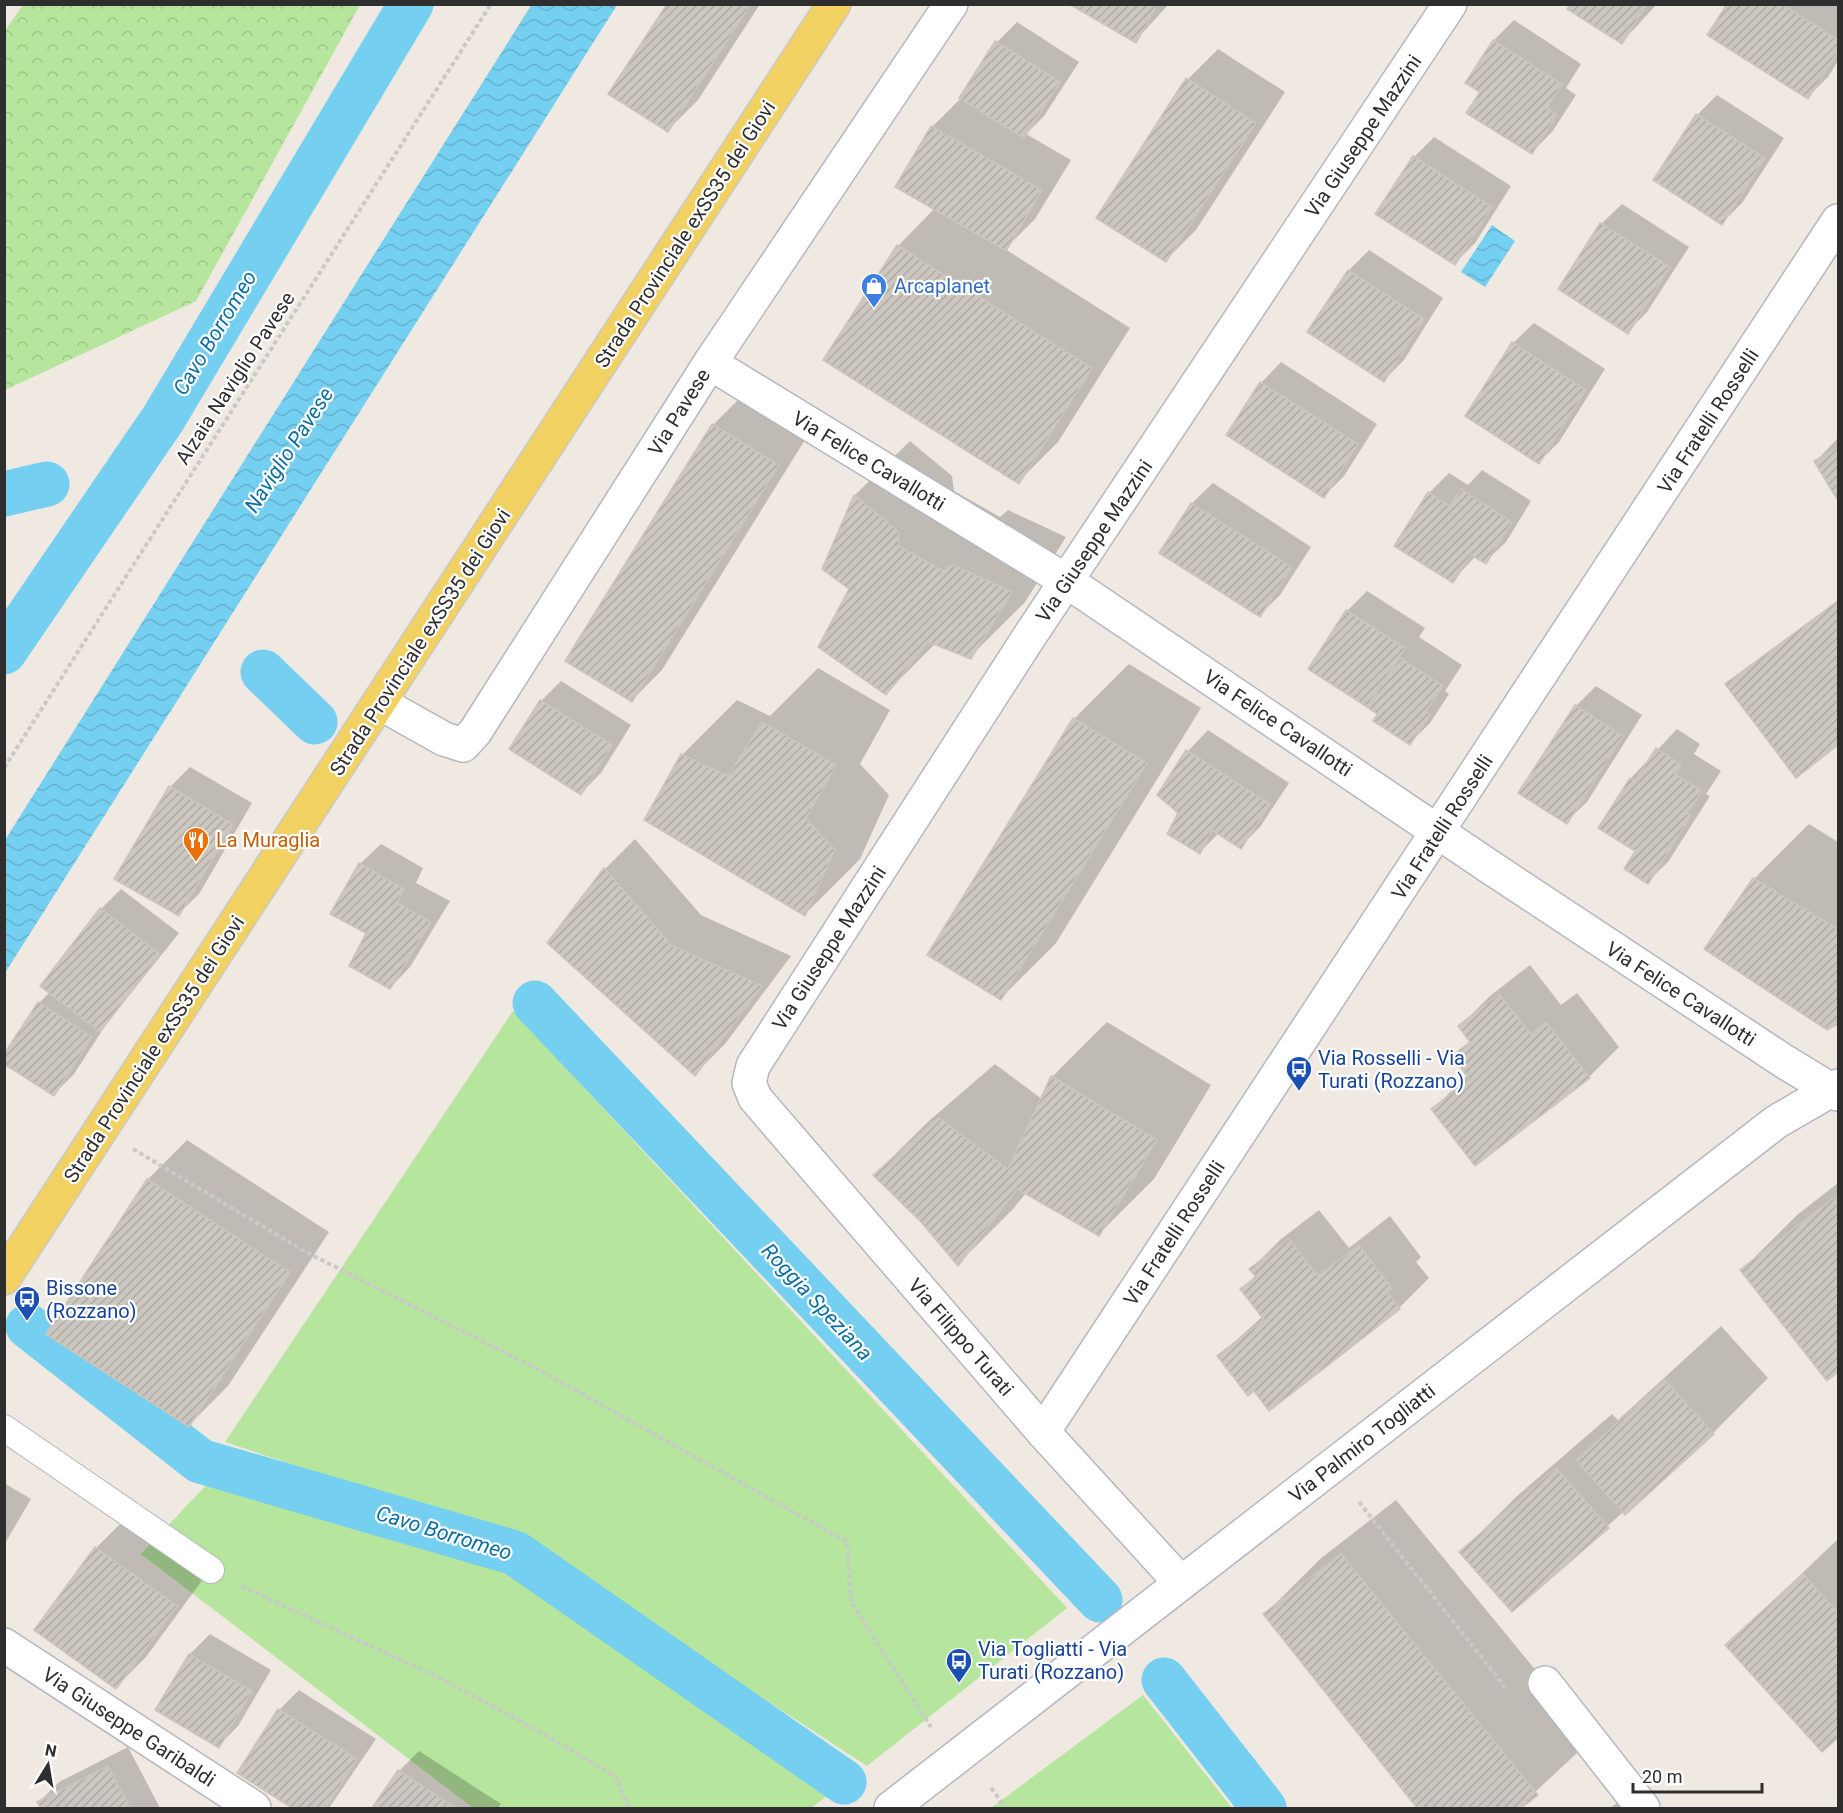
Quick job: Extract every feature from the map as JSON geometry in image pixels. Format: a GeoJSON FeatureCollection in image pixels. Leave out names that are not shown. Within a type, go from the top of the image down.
{"type":"FeatureCollection","features":[{"type":"Feature","properties":{"kind":"main road","name":"Strada Provinciale exSS35 dei Giovi"},"geometry":{"type":"LineString","coordinates":[[4,1278],[834,4]]}},
{"type":"Feature","properties":{"kind":"street","name":"Via Pavese"},"geometry":{"type":"LineString","coordinates":[[380,703],[444,739],[463,746],[475,732],[710,363],[951,4]]}},
{"type":"Feature","properties":{"kind":"street","name":"Via Giuseppe Mazzini"},"geometry":{"type":"LineString","coordinates":[[749,1083],[753,1066],[1029,637],[1068,582],[1450,4]]}},
{"type":"Feature","properties":{"kind":"street","name":"Via Fratelli Rosselli"},"geometry":{"type":"LineString","coordinates":[[1043,1432],[1839,221]]}},
{"type":"Feature","properties":{"kind":"street","name":"Via Felice Cavallotti"},"geometry":{"type":"LineString","coordinates":[[710,363],[1068,582],[1785,1062],[1836,1090]]}},
{"type":"Feature","properties":{"kind":"street","name":"Via Filippo Turati"},"geometry":{"type":"LineString","coordinates":[[749,1083],[755,1098],[1043,1432],[1181,1583]]}},
{"type":"Feature","properties":{"kind":"street","name":"Via Palmiro Togliatti"},"geometry":{"type":"LineString","coordinates":[[891,1809],[1776,1122],[1836,1090]]}},
{"type":"Feature","properties":{"kind":"street","name":"Via Giuseppe Garibaldi"},"geometry":{"type":"LineString","coordinates":[[4,1645],[214,1798],[254,1809]]}},
{"type":"Feature","properties":{"kind":"street"},"geometry":{"type":"LineString","coordinates":[[1545,1683],[1643,1809]]}},
{"type":"Feature","properties":{"kind":"lane"},"geometry":{"type":"LineString","coordinates":[[4,1428],[211,1570]]}},
{"type":"Feature","properties":{"kind":"path","name":"Alzaia Naviglio Pavese"},"geometry":{"type":"LineString","coordinates":[[4,768],[491,4]]}},
{"type":"Feature","properties":{"kind":"path"},"geometry":{"type":"LineString","coordinates":[[101,1130],[304,1251],[541,1371],[847,1542],[851,1602],[932,1727]]}},
{"type":"Feature","properties":{"kind":"path"},"geometry":{"type":"LineString","coordinates":[[1359,1502],[1518,1703],[1545,1683]]}},
{"type":"Feature","properties":{"kind":"path"},"geometry":{"type":"LineString","coordinates":[[211,1570],[277,1604],[442,1679],[542,1733],[616,1777],[629,1809]]}},
{"type":"Feature","properties":{"kind":"path"},"geometry":{"type":"LineString","coordinates":[[991,1788],[1006,1809]]}},
{"type":"Feature","properties":{"kind":"green space"},"geometry":{"type":"Polygon","coordinates":[[[23,5],[360,5],[196,301],[5,390],[4,32],[23,5]]]}},
{"type":"Feature","properties":{"kind":"green space"},"geometry":{"type":"Polygon","coordinates":[[[513,1011],[1067,1608],[867,1766],[520,1540],[225,1442],[513,1011]]]}},
{"type":"Feature","properties":{"kind":"green space"},"geometry":{"type":"Polygon","coordinates":[[[213,1478],[513,1573],[831,1793],[811,1808],[473,1808],[141,1554],[213,1478]]]}},
{"type":"Feature","properties":{"kind":"green space"},"geometry":{"type":"Polygon","coordinates":[[[1143,1695],[1232,1808],[991,1808],[1143,1695]]]}},
{"type":"Feature","properties":{"kind":"water","name":"Naviglio Pavese"},"geometry":{"type":"Polygon","coordinates":[[[532,4],[617,5],[5,973],[5,840],[532,4]]]}},
{"type":"Feature","properties":{"kind":"water"},"geometry":{"type":"Polygon","coordinates":[[[1492,225],[1515,241],[1485,287],[1461,272],[1492,225]]]}},
{"type":"Feature","properties":{"kind":"building"},"geometry":{"type":"Polygon","coordinates":[[[667,4],[751,4],[668,132],[608,94],[667,4]]]}},
{"type":"Feature","properties":{"kind":"building"},"geometry":{"type":"Polygon","coordinates":[[[1069,4],[1158,4],[1136,43],[1069,4]]]}},
{"type":"Feature","properties":{"kind":"building"},"geometry":{"type":"Polygon","coordinates":[[[1570,4],[1647,4],[1622,44],[1567,9],[1570,4]]]}},
{"type":"Feature","properties":{"kind":"building"},"geometry":{"type":"Polygon","coordinates":[[[1727,4],[1782,4],[1838,40],[1838,52],[1808,99],[1707,35],[1727,4]]]}},
{"type":"Feature","properties":{"kind":"building"},"geometry":{"type":"Polygon","coordinates":[[[1493,40],[1562,84],[1547,108],[1557,115],[1532,154],[1466,113],[1480,92],[1465,83],[1493,40]]]}},
{"type":"Feature","properties":{"kind":"building"},"geometry":{"type":"Polygon","coordinates":[[[995,41],[1060,82],[1024,138],[959,98],[995,41]]]}},
{"type":"Feature","properties":{"kind":"building"},"geometry":{"type":"Polygon","coordinates":[[[1186,78],[1256,123],[1166,262],[1096,218],[1186,78]]]}},
{"type":"Feature","properties":{"kind":"building"},"geometry":{"type":"Polygon","coordinates":[[[1696,114],[1765,158],[1722,225],[1653,180],[1696,114]]]}},
{"type":"Feature","properties":{"kind":"building"},"geometry":{"type":"Polygon","coordinates":[[[931,126],[1042,190],[1006,251],[895,187],[931,126]]]}},
{"type":"Feature","properties":{"kind":"building"},"geometry":{"type":"Polygon","coordinates":[[[1413,156],[1492,207],[1455,265],[1375,214],[1413,156]]]}},
{"type":"Feature","properties":{"kind":"building"},"geometry":{"type":"Polygon","coordinates":[[[1600,223],[1670,267],[1628,334],[1558,289],[1600,223]]]}},
{"type":"Feature","properties":{"kind":"building"},"geometry":{"type":"Polygon","coordinates":[[[897,245],[1092,368],[1019,484],[823,360],[897,245]]]}},
{"type":"Feature","properties":{"kind":"building"},"geometry":{"type":"Polygon","coordinates":[[[1348,270],[1424,319],[1384,382],[1307,332],[1348,270]]]}},
{"type":"Feature","properties":{"kind":"building"},"geometry":{"type":"Polygon","coordinates":[[[1512,342],[1586,390],[1539,464],[1465,416],[1512,342]]]}},
{"type":"Feature","properties":{"kind":"building"},"geometry":{"type":"Polygon","coordinates":[[[1260,382],[1358,444],[1324,498],[1226,435],[1260,382]]]}},
{"type":"Feature","properties":{"kind":"building"},"geometry":{"type":"Polygon","coordinates":[[[712,424],[779,465],[632,702],[565,661],[712,424]]]}},
{"type":"Feature","properties":{"kind":"building"},"geometry":{"type":"Polygon","coordinates":[[[1838,448],[1838,501],[1814,461],[1838,448]]]}},
{"type":"Feature","properties":{"kind":"building"},"geometry":{"type":"Polygon","coordinates":[[[1461,489],[1512,522],[1486,564],[1471,555],[1453,583],[1394,546],[1428,492],[1450,506],[1461,489]]]}},
{"type":"Feature","properties":{"kind":"building"},"geometry":{"type":"Polygon","coordinates":[[[854,495],[898,531],[899,546],[943,571],[952,564],[1012,592],[971,659],[928,642],[886,695],[818,647],[849,589],[822,569],[854,495]]]}},
{"type":"Feature","properties":{"kind":"building"},"geometry":{"type":"Polygon","coordinates":[[[1191,503],[1292,567],[1260,617],[1159,553],[1191,503]]]}},
{"type":"Feature","properties":{"kind":"building"},"geometry":{"type":"Polygon","coordinates":[[[1838,601],[1838,745],[1796,778],[1725,684],[1838,601]]]}},
{"type":"Feature","properties":{"kind":"building"},"geometry":{"type":"Polygon","coordinates":[[[1346,610],[1405,648],[1367,707],[1308,669],[1346,610]]]}},
{"type":"Feature","properties":{"kind":"building"},"geometry":{"type":"Polygon","coordinates":[[[1400,658],[1443,686],[1426,711],[1430,715],[1410,745],[1373,721],[1377,714],[1367,707],[1400,658]]]}},
{"type":"Feature","properties":{"kind":"building"},"geometry":{"type":"Polygon","coordinates":[[[540,700],[612,745],[581,795],[509,749],[540,700]]]}},
{"type":"Feature","properties":{"kind":"building"},"geometry":{"type":"Polygon","coordinates":[[[1575,705],[1623,736],[1567,824],[1518,793],[1575,705]]]}},
{"type":"Feature","properties":{"kind":"building"},"geometry":{"type":"Polygon","coordinates":[[[1073,718],[1147,763],[1001,1000],[927,955],[1073,718]]]}},
{"type":"Feature","properties":{"kind":"building"},"geometry":{"type":"Polygon","coordinates":[[[762,722],[836,765],[806,819],[835,850],[805,916],[644,820],[681,754],[728,776],[762,722]]]}},
{"type":"Feature","properties":{"kind":"building"},"geometry":{"type":"Polygon","coordinates":[[[1656,748],[1681,765],[1675,774],[1702,791],[1687,814],[1691,816],[1648,884],[1624,869],[1635,851],[1598,828],[1630,778],[1635,781],[1656,748]]]}},
{"type":"Feature","properties":{"kind":"building"},"geometry":{"type":"Polygon","coordinates":[[[1186,750],[1270,804],[1241,849],[1212,830],[1200,854],[1167,834],[1178,813],[1157,795],[1186,750]]]}},
{"type":"Feature","properties":{"kind":"building"},"geometry":{"type":"Polygon","coordinates":[[[169,786],[233,824],[179,916],[114,879],[169,786]]]}},
{"type":"Feature","properties":{"kind":"building"},"geometry":{"type":"Polygon","coordinates":[[[359,863],[404,889],[397,903],[431,922],[390,989],[349,966],[366,933],[330,914],[359,863]]]}},
{"type":"Feature","properties":{"kind":"building"},"geometry":{"type":"Polygon","coordinates":[[[604,868],[671,945],[762,986],[695,1076],[547,943],[604,868]]]}},
{"type":"Feature","properties":{"kind":"building"},"geometry":{"type":"Polygon","coordinates":[[[1753,878],[1838,929],[1838,1024],[1827,1030],[1704,949],[1753,878]]]}},
{"type":"Feature","properties":{"kind":"building"},"geometry":{"type":"Polygon","coordinates":[[[100,908],[160,954],[100,1032],[40,986],[100,908]]]}},
{"type":"Feature","properties":{"kind":"building"},"geometry":{"type":"Polygon","coordinates":[[[1499,994],[1531,1034],[1546,1022],[1590,1078],[1475,1166],[1431,1109],[1470,1080],[1452,1056],[1470,1042],[1458,1026],[1499,994]]]}},
{"type":"Feature","properties":{"kind":"building"},"geometry":{"type":"Polygon","coordinates":[[[38,1002],[92,1037],[54,1096],[4,1064],[4,1054],[38,1002]]]}},
{"type":"Feature","properties":{"kind":"building"},"geometry":{"type":"Polygon","coordinates":[[[1051,1076],[1157,1140],[1099,1236],[1017,1189],[958,1266],[922,1223],[873,1175],[939,1118],[1008,1169],[1051,1076]]]}},
{"type":"Feature","properties":{"kind":"building"},"geometry":{"type":"Polygon","coordinates":[[[147,1179],[290,1272],[189,1427],[46,1334],[147,1179]]]}},
{"type":"Feature","properties":{"kind":"building"},"geometry":{"type":"Polygon","coordinates":[[[1836,1196],[1838,1199],[1838,1372],[1827,1381],[1740,1270],[1836,1196]]]}},
{"type":"Feature","properties":{"kind":"building"},"geometry":{"type":"Polygon","coordinates":[[[1289,1239],[1318,1276],[1359,1245],[1392,1288],[1387,1292],[1400,1309],[1269,1411],[1254,1391],[1248,1396],[1217,1356],[1264,1320],[1240,1289],[1256,1277],[1249,1269],[1289,1239]]]}},
{"type":"Feature","properties":{"kind":"building"},"geometry":{"type":"Polygon","coordinates":[[[1665,1380],[1714,1434],[1625,1515],[1576,1460],[1665,1380]]]}},
{"type":"Feature","properties":{"kind":"building"},"geometry":{"type":"Polygon","coordinates":[[[1556,1468],[1609,1528],[1512,1612],[1459,1552],[1556,1468]]]}},
{"type":"Feature","properties":{"kind":"building"},"geometry":{"type":"Polygon","coordinates":[[[95,1547],[177,1606],[116,1689],[34,1630],[95,1547]]]}},
{"type":"Feature","properties":{"kind":"building"},"geometry":{"type":"Polygon","coordinates":[[[1341,1554],[1538,1795],[1521,1808],[1417,1808],[1263,1614],[1341,1554]]]}},
{"type":"Feature","properties":{"kind":"building"},"geometry":{"type":"Polygon","coordinates":[[[1803,1574],[1838,1613],[1838,1738],[1822,1752],[1725,1645],[1803,1574]]]}},
{"type":"Feature","properties":{"kind":"building"},"geometry":{"type":"Polygon","coordinates":[[[189,1654],[252,1691],[219,1748],[155,1710],[189,1654]]]}},
{"type":"Feature","properties":{"kind":"building"},"geometry":{"type":"Polygon","coordinates":[[[278,1709],[357,1759],[326,1808],[292,1808],[237,1773],[278,1709]]]}},
{"type":"Feature","properties":{"kind":"building"},"geometry":{"type":"Polygon","coordinates":[[[108,1766],[130,1808],[41,1808],[37,1802],[108,1766]]]}},
{"type":"Feature","properties":{"kind":"building"},"geometry":{"type":"Polygon","coordinates":[[[398,1770],[456,1808],[372,1808],[398,1770]]]}},
{"type":"Feature","properties":{"kind":"waterway","name":"Cavo Borromeo"},"geometry":{"type":"LineString","coordinates":[[4,652],[163,419],[411,4]]}},
{"type":"Feature","properties":{"kind":"waterway"},"geometry":{"type":"LineString","coordinates":[[4,494],[47,484]]}},
{"type":"Feature","properties":{"kind":"waterway","name":"Roggia Speziana"},"geometry":{"type":"LineString","coordinates":[[263,672],[315,722]]}},
{"type":"Feature","properties":{"kind":"waterway","name":"Roggia Speziana"},"geometry":{"type":"LineString","coordinates":[[535,1003],[1100,1600]]}},
{"type":"Feature","properties":{"kind":"waterway","name":"Cavo Borromeo"},"geometry":{"type":"LineString","coordinates":[[28,1326],[200,1461],[515,1553],[844,1782]]}},
{"type":"Feature","properties":{"kind":"waterway","name":"Roggia Speziana"},"geometry":{"type":"LineString","coordinates":[[1164,1680],[1264,1808]]}},
{"type":"Feature","properties":{"kind":"place","name":"Arcaplanet"},"geometry":{"type":"Point","coordinates":[874,309]}},
{"type":"Feature","properties":{"kind":"place","name":"La Muraglia"},"geometry":{"type":"Point","coordinates":[196,863]}},
{"type":"Feature","properties":{"kind":"place","name":"Via Rosselli - Via Turati (Rozzano)"},"geometry":{"type":"Point","coordinates":[1299,1092]}},
{"type":"Feature","properties":{"kind":"place","name":"Bissone (Rozzano)"},"geometry":{"type":"Point","coordinates":[27,1322]}},
{"type":"Feature","properties":{"kind":"place","name":"Via Togliatti - Via Turati (Rozzano)"},"geometry":{"type":"Point","coordinates":[959,1684]}}]}
